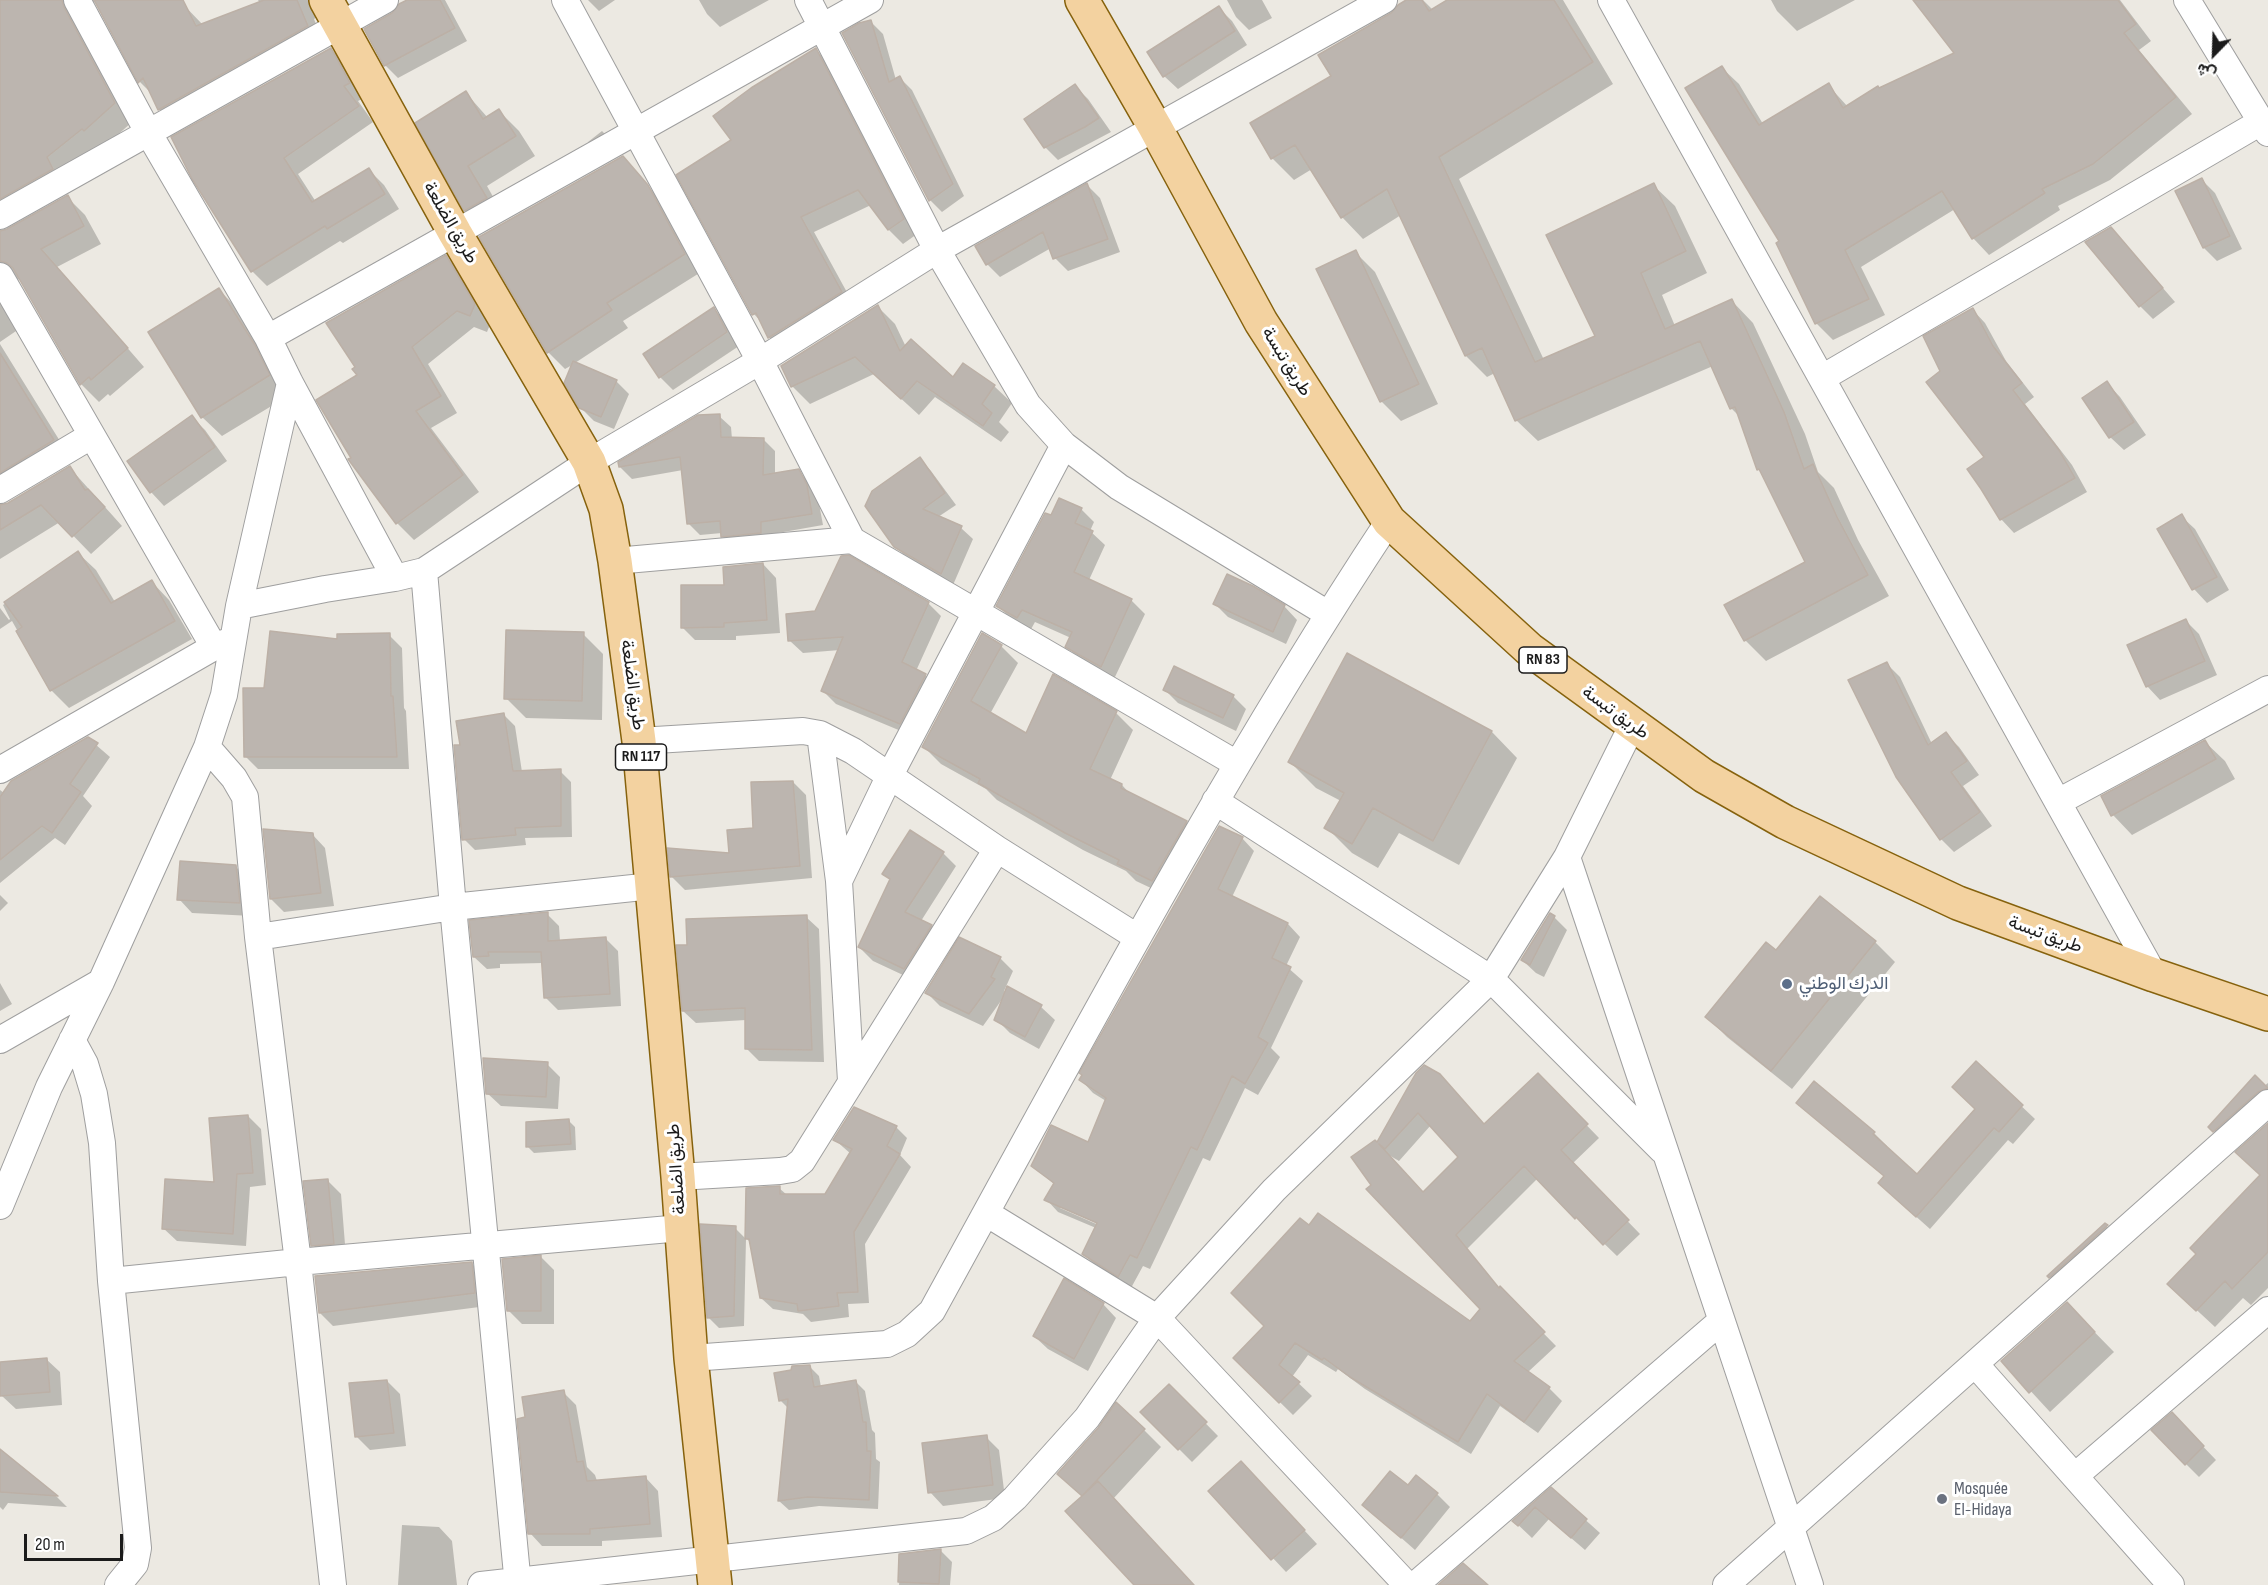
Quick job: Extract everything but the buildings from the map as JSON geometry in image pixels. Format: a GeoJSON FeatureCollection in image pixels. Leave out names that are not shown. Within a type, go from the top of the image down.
{"type":"FeatureCollection","features":[{"type":"Feature","properties":{"kind":"main road","name":"طريق تبسة"},"geometry":{"type":"LineString","coordinates":[[1082,0],[1155,127],[1261,322],[1389,521],[1529,649],[1632,726],[1704,776],[1785,822],[1958,903],[2268,1014]]}},
{"type":"Feature","properties":{"kind":"main road","name":"طريق الضلعة"},"geometry":{"type":"LineString","coordinates":[[333,13],[455,233],[590,462],[606,510],[639,741],[678,1177],[691,1358],[714,1572]]}},
{"type":"Feature","properties":{"kind":"street"},"geometry":{"type":"LineString","coordinates":[[77,0],[148,132],[268,338],[395,579]]}},
{"type":"Feature","properties":{"kind":"street"},"geometry":{"type":"LineString","coordinates":[[0,216],[148,132],[333,13],[385,0]]}},
{"type":"Feature","properties":{"kind":"street"},"geometry":{"type":"LineString","coordinates":[[565,0],[760,361],[852,540],[1237,764]]}},
{"type":"Feature","properties":{"kind":"street"},"geometry":{"type":"LineString","coordinates":[[807,0],[937,250],[1028,405],[1064,445],[1119,488],[1328,614]]}},
{"type":"Feature","properties":{"kind":"street"},"geometry":{"type":"LineString","coordinates":[[268,338],[870,0]]}},
{"type":"Feature","properties":{"kind":"street"},"geometry":{"type":"LineString","coordinates":[[239,606],[325,589],[395,579],[424,571],[590,462],[760,361],[937,250],[1384,0]]}},
{"type":"Feature","properties":{"kind":"street"},"geometry":{"type":"LineString","coordinates":[[1611,0],[2154,975]]}},
{"type":"Feature","properties":{"kind":"street"},"geometry":{"type":"LineString","coordinates":[[1822,378],[2265,128],[2187,0]]}},
{"type":"Feature","properties":{"kind":"street"},"geometry":{"type":"LineString","coordinates":[[0,276],[92,436],[223,643]]}},
{"type":"Feature","properties":{"kind":"street"},"geometry":{"type":"LineString","coordinates":[[0,1206],[31,1129],[101,982],[207,747],[224,695],[223,643],[239,606],[290,383]]}},
{"type":"Feature","properties":{"kind":"street"},"geometry":{"type":"LineString","coordinates":[[0,490],[92,436]]}},
{"type":"Feature","properties":{"kind":"street"},"geometry":{"type":"LineString","coordinates":[[839,882],[889,777],[1064,445]]}},
{"type":"Feature","properties":{"kind":"street"},"geometry":{"type":"LineString","coordinates":[[691,1358],[887,1344],[907,1334],[932,1311],[1137,937],[1215,801],[1328,614],[1389,521]]}},
{"type":"Feature","properties":{"kind":"street"},"geometry":{"type":"LineString","coordinates":[[615,561],[852,540]]}},
{"type":"Feature","properties":{"kind":"street"},"geometry":{"type":"LineString","coordinates":[[424,571],[453,907],[518,1583]]}},
{"type":"Feature","properties":{"kind":"street"},"geometry":{"type":"LineString","coordinates":[[0,770],[223,643]]}},
{"type":"Feature","properties":{"kind":"street"},"geometry":{"type":"LineString","coordinates":[[2058,802],[2268,689]]}},
{"type":"Feature","properties":{"kind":"street"},"geometry":{"type":"LineString","coordinates":[[481,1585],[714,1572],[966,1531],[993,1518],[1015,1498],[1087,1418],[1157,1318],[1274,1190],[1491,979],[1567,857],[1632,726]]}},
{"type":"Feature","properties":{"kind":"street"},"geometry":{"type":"LineString","coordinates":[[639,741],[803,731],[820,734],[853,751],[998,849],[1137,937]]}},
{"type":"Feature","properties":{"kind":"street"},"geometry":{"type":"LineString","coordinates":[[820,734],[839,882],[851,1082]]}},
{"type":"Feature","properties":{"kind":"street"},"geometry":{"type":"LineString","coordinates":[[207,747],[234,778],[245,797],[258,937],[298,1262],[333,1585]]}},
{"type":"Feature","properties":{"kind":"street"},"geometry":{"type":"LineString","coordinates":[[1215,801],[1491,979],[1666,1155]]}},
{"type":"Feature","properties":{"kind":"street"},"geometry":{"type":"LineString","coordinates":[[678,1177],[792,1169],[802,1161],[998,849]]}},
{"type":"Feature","properties":{"kind":"street"},"geometry":{"type":"LineString","coordinates":[[1567,857],[1810,1585]]}},
{"type":"Feature","properties":{"kind":"street"},"geometry":{"type":"LineString","coordinates":[[258,937],[453,907],[652,886]]}},
{"type":"Feature","properties":{"kind":"street"},"geometry":{"type":"LineString","coordinates":[[0,1040],[101,982]]}},
{"type":"Feature","properties":{"kind":"street"},"geometry":{"type":"LineString","coordinates":[[72,1040],[85,1064],[94,1094],[102,1143],[111,1281],[138,1548],[135,1564],[118,1585]]}},
{"type":"Feature","properties":{"kind":"street"},"geometry":{"type":"LineString","coordinates":[[1726,1585],[2268,1103]]}},
{"type":"Feature","properties":{"kind":"street"},"geometry":{"type":"LineString","coordinates":[[986,1214],[1157,1318],[1407,1585]]}},
{"type":"Feature","properties":{"kind":"street"},"geometry":{"type":"LineString","coordinates":[[111,1281],[681,1228]]}},
{"type":"Feature","properties":{"kind":"street"},"geometry":{"type":"LineString","coordinates":[[2074,1476],[2268,1310]]}},
{"type":"Feature","properties":{"kind":"street"},"geometry":{"type":"LineString","coordinates":[[1415,1585],[1721,1321]]}},
{"type":"Feature","properties":{"kind":"street"},"geometry":{"type":"LineString","coordinates":[[1975,1364],[2171,1585]]}},
{"type":"Feature","properties":{"kind":"place","name":"الدرك الوطني"},"geometry":{"type":"Point","coordinates":[1787,984]}},
{"type":"Feature","properties":{"kind":"place","name":"Mosquée El-Hidaya"},"geometry":{"type":"Point","coordinates":[1942,1499]}}]}
